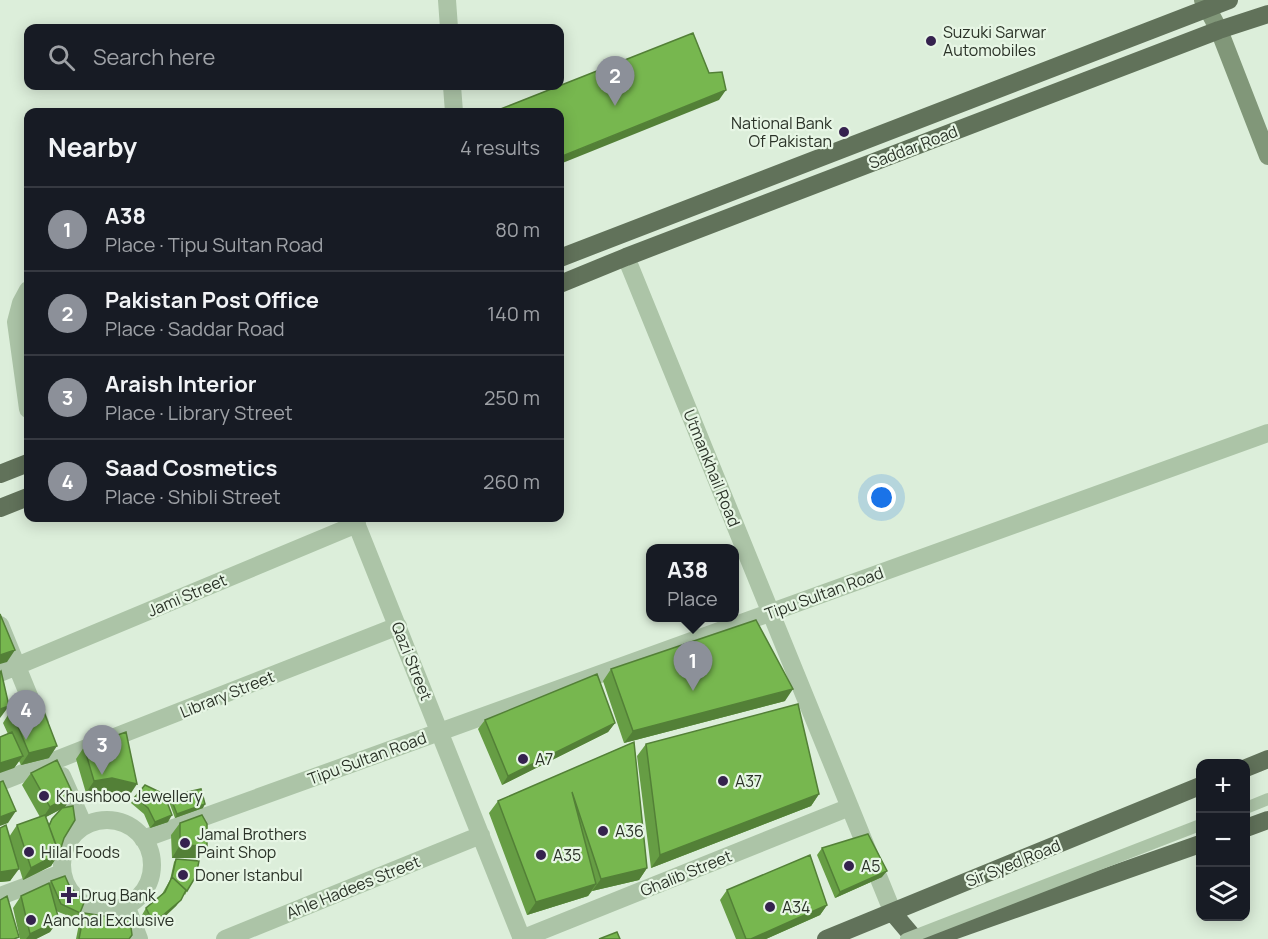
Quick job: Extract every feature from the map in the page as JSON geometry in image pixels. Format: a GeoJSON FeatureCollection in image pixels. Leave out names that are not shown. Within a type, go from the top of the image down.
{"type":"FeatureCollection","features":[{"type":"Feature","properties":{"kind":"main road","name":"Saddar Road"},"geometry":{"type":"LineString","coordinates":[[564,256],[1205,4],[1229,0]]}},
{"type":"Feature","properties":{"kind":"main road","name":"Saddar Road"},"geometry":{"type":"LineString","coordinates":[[564,282],[1219,30],[1268,14]]}},
{"type":"Feature","properties":{"kind":"main road"},"geometry":{"type":"LineString","coordinates":[[0,474],[24,465]]}},
{"type":"Feature","properties":{"kind":"main road"},"geometry":{"type":"LineString","coordinates":[[0,508],[24,499]]}},
{"type":"Feature","properties":{"kind":"main road"},"geometry":{"type":"LineString","coordinates":[[1250,766],[1268,759]]}},
{"type":"Feature","properties":{"kind":"main road","name":"Sir Syed Road"},"geometry":{"type":"LineString","coordinates":[[826,939],[1196,788]]}},
{"type":"Feature","properties":{"kind":"main road"},"geometry":{"type":"LineString","coordinates":[[1250,826],[1268,820]]}},
{"type":"Feature","properties":{"kind":"main road"},"geometry":{"type":"LineString","coordinates":[[930,939],[1196,845]]}},
{"type":"Feature","properties":{"kind":"main road"},"geometry":{"type":"LineString","coordinates":[[893,913],[915,939]]}},
{"type":"Feature","properties":{"kind":"street"},"geometry":{"type":"LineString","coordinates":[[447,0],[449,24]]}},
{"type":"Feature","properties":{"kind":"street"},"geometry":{"type":"LineString","coordinates":[[1205,4],[1219,30],[1268,156]]}},
{"type":"Feature","properties":{"kind":"street"},"geometry":{"type":"LineString","coordinates":[[452,90],[454,108]]}},
{"type":"Feature","properties":{"kind":"street","name":"Utmankhail Road"},"geometry":{"type":"LineString","coordinates":[[626,257],[893,913]]}},
{"type":"Feature","properties":{"kind":"street"},"geometry":{"type":"LineString","coordinates":[[24,297],[16,322],[24,380]]}},
{"type":"Feature","properties":{"kind":"street","name":"Tipu Sultan Road"},"geometry":{"type":"LineString","coordinates":[[143,839],[1268,433]]}},
{"type":"Feature","properties":{"kind":"street","name":"Jami Street"},"geometry":{"type":"LineString","coordinates":[[8,669],[354,522]]}},
{"type":"Feature","properties":{"kind":"street","name":"Qazi Street"},"geometry":{"type":"LineString","coordinates":[[356,522],[522,939]]}},
{"type":"Feature","properties":{"kind":"street"},"geometry":{"type":"LineString","coordinates":[[0,624],[8,669],[57,762],[84,826]]}},
{"type":"Feature","properties":{"kind":"street","name":"Library Street"},"geometry":{"type":"LineString","coordinates":[[0,782],[57,762],[398,626]]}},
{"type":"Feature","properties":{"kind":"street","name":"Ghalib Street"},"geometry":{"type":"LineString","coordinates":[[522,939],[850,807]]}},
{"type":"Feature","properties":{"kind":"street"},"geometry":{"type":"LineString","coordinates":[[96,821],[122,822],[134,829],[143,839],[150,856],[150,876],[145,888],[137,898],[126,905],[113,909],[99,909],[86,905],[75,897],[67,886],[62,873],[62,859],[73,835],[84,826],[96,821]]}},
{"type":"Feature","properties":{"kind":"street","name":"Ahle Hadees Street"},"geometry":{"type":"LineString","coordinates":[[225,939],[481,835]]}},
{"type":"Feature","properties":{"kind":"street"},"geometry":{"type":"LineString","coordinates":[[0,896],[62,873]]}},
{"type":"Feature","properties":{"kind":"street"},"geometry":{"type":"LineString","coordinates":[[126,905],[139,939]]}},
{"type":"Feature","properties":{"kind":"lane"},"geometry":{"type":"LineString","coordinates":[[1250,806],[1268,799]]}},
{"type":"Feature","properties":{"kind":"lane"},"geometry":{"type":"LineString","coordinates":[[906,939],[1196,827]]}},
{"type":"Feature","properties":{"kind":"building"},"geometry":{"type":"Polygon","coordinates":[[[693,33],[709,73],[722,72],[726,90],[564,155],[564,108],[503,108],[549,90],[564,90],[564,84],[693,33]]]}},
{"type":"Feature","properties":{"kind":"building"},"geometry":{"type":"Polygon","coordinates":[[[0,614],[15,650],[0,655],[0,614]]]}},
{"type":"Feature","properties":{"kind":"building"},"geometry":{"type":"Polygon","coordinates":[[[756,620],[793,689],[633,731],[611,669],[756,620]]]}},
{"type":"Feature","properties":{"kind":"building"},"geometry":{"type":"Polygon","coordinates":[[[0,672],[9,706],[0,709],[0,672]]]}},
{"type":"Feature","properties":{"kind":"building","name":"A7"},"geometry":{"type":"Polygon","coordinates":[[[597,674],[615,723],[508,776],[485,720],[597,674]]]}},
{"type":"Feature","properties":{"kind":"building"},"geometry":{"type":"Polygon","coordinates":[[[39,699],[57,746],[29,753],[11,710],[39,699]]]}},
{"type":"Feature","properties":{"kind":"building","name":"A37"},"geometry":{"type":"Polygon","coordinates":[[[798,704],[819,794],[660,855],[646,744],[798,704]]]}},
{"type":"Feature","properties":{"kind":"building"},"geometry":{"type":"Polygon","coordinates":[[[12,732],[23,756],[0,763],[0,737],[12,732]]]}},
{"type":"Feature","properties":{"kind":"building"},"geometry":{"type":"Polygon","coordinates":[[[126,732],[137,784],[112,778],[94,781],[84,747],[126,732]]]}},
{"type":"Feature","properties":{"kind":"building"},"geometry":{"type":"Polygon","coordinates":[[[634,742],[647,868],[601,879],[572,792],[596,884],[536,902],[498,801],[634,742]]]}},
{"type":"Feature","properties":{"kind":"building"},"geometry":{"type":"Polygon","coordinates":[[[57,760],[73,794],[50,807],[31,773],[57,760]]]}},
{"type":"Feature","properties":{"kind":"building"},"geometry":{"type":"Polygon","coordinates":[[[3,781],[16,811],[0,817],[0,782],[3,781]]]}},
{"type":"Feature","properties":{"kind":"building"},"geometry":{"type":"Polygon","coordinates":[[[145,785],[164,794],[172,815],[155,822],[148,808],[135,797],[145,785]]]}},
{"type":"Feature","properties":{"kind":"building"},"geometry":{"type":"Polygon","coordinates":[[[201,789],[205,804],[177,814],[170,796],[201,789]]]}},
{"type":"Feature","properties":{"kind":"building"},"geometry":{"type":"Polygon","coordinates":[[[73,806],[75,820],[64,838],[59,854],[49,826],[62,808],[73,806]]]}},
{"type":"Feature","properties":{"kind":"building"},"geometry":{"type":"Polygon","coordinates":[[[45,815],[59,853],[31,868],[17,825],[45,815]]]}},
{"type":"Feature","properties":{"kind":"building"},"geometry":{"type":"Polygon","coordinates":[[[202,815],[207,824],[207,846],[180,845],[180,823],[202,815]]]}},
{"type":"Feature","properties":{"kind":"building"},"geometry":{"type":"Polygon","coordinates":[[[6,825],[19,869],[0,872],[0,828],[6,825]]]}},
{"type":"Feature","properties":{"kind":"building","name":"A5"},"geometry":{"type":"Polygon","coordinates":[[[868,834],[887,871],[840,892],[822,848],[868,834]]]}},
{"type":"Feature","properties":{"kind":"building","name":"A34"},"geometry":{"type":"Polygon","coordinates":[[[810,855],[827,905],[751,939],[746,939],[727,890],[810,855]]]}},
{"type":"Feature","properties":{"kind":"building","name":"Doner Istanbul"},"geometry":{"type":"Polygon","coordinates":[[[176,859],[199,861],[196,876],[187,891],[172,877],[176,859]]]}},
{"type":"Feature","properties":{"kind":"building"},"geometry":{"type":"Polygon","coordinates":[[[65,876],[77,895],[85,900],[80,913],[61,904],[51,881],[65,876]]]}},
{"type":"Feature","properties":{"kind":"building"},"geometry":{"type":"Polygon","coordinates":[[[172,877],[186,890],[181,900],[162,916],[152,920],[146,908],[165,892],[172,877]]]}},
{"type":"Feature","properties":{"kind":"building"},"geometry":{"type":"Polygon","coordinates":[[[49,883],[59,920],[30,934],[21,896],[49,883]]]}},
{"type":"Feature","properties":{"kind":"building"},"geometry":{"type":"Polygon","coordinates":[[[7,896],[19,937],[0,939],[0,900],[7,896]]]}},
{"type":"Feature","properties":{"kind":"building"},"geometry":{"type":"Polygon","coordinates":[[[84,913],[130,920],[132,935],[129,939],[79,939],[84,913]]]}},
{"type":"Feature","properties":{"kind":"building"},"geometry":{"type":"Polygon","coordinates":[[[617,932],[620,939],[599,939],[617,932]]]}},
{"type":"Feature","properties":{"kind":"place","name":"Suzuki Sarwar Automobiles"},"geometry":{"type":"Point","coordinates":[931,41]}},
{"type":"Feature","properties":{"kind":"place","name":"Pakistan Post Office"},"geometry":{"type":"Point","coordinates":[615,106]}},
{"type":"Feature","properties":{"kind":"place","name":"National Bank Of Pakistan"},"geometry":{"type":"Point","coordinates":[844,132]}},
{"type":"Feature","properties":{"kind":"place","name":"A38"},"geometry":{"type":"Point","coordinates":[693,691]}},
{"type":"Feature","properties":{"kind":"place","name":"Saad Cosmetics"},"geometry":{"type":"Point","coordinates":[26,740]}},
{"type":"Feature","properties":{"kind":"place","name":"A7"},"geometry":{"type":"Point","coordinates":[523,759]}},
{"type":"Feature","properties":{"kind":"place","name":"Araish Interior"},"geometry":{"type":"Point","coordinates":[102,775]}},
{"type":"Feature","properties":{"kind":"place","name":"A37"},"geometry":{"type":"Point","coordinates":[723,781]}},
{"type":"Feature","properties":{"kind":"place","name":"Khushboo Jewellery"},"geometry":{"type":"Point","coordinates":[44,796]}},
{"type":"Feature","properties":{"kind":"place","name":"A36"},"geometry":{"type":"Point","coordinates":[603,831]}},
{"type":"Feature","properties":{"kind":"place","name":"Jamal Brothers Paint Shop"},"geometry":{"type":"Point","coordinates":[185,843]}},
{"type":"Feature","properties":{"kind":"place","name":"Hilal Foods"},"geometry":{"type":"Point","coordinates":[29,852]}},
{"type":"Feature","properties":{"kind":"place","name":"A35"},"geometry":{"type":"Point","coordinates":[541,855]}},
{"type":"Feature","properties":{"kind":"place","name":"A5"},"geometry":{"type":"Point","coordinates":[849,866]}},
{"type":"Feature","properties":{"kind":"place","name":"Doner Istanbul"},"geometry":{"type":"Point","coordinates":[183,875]}},
{"type":"Feature","properties":{"kind":"place","name":"Drug Bank"},"geometry":{"type":"Point","coordinates":[69,895]}},
{"type":"Feature","properties":{"kind":"place","name":"A34"},"geometry":{"type":"Point","coordinates":[770,907]}},
{"type":"Feature","properties":{"kind":"place","name":"Aanchal Exclusive"},"geometry":{"type":"Point","coordinates":[31,920]}}]}
